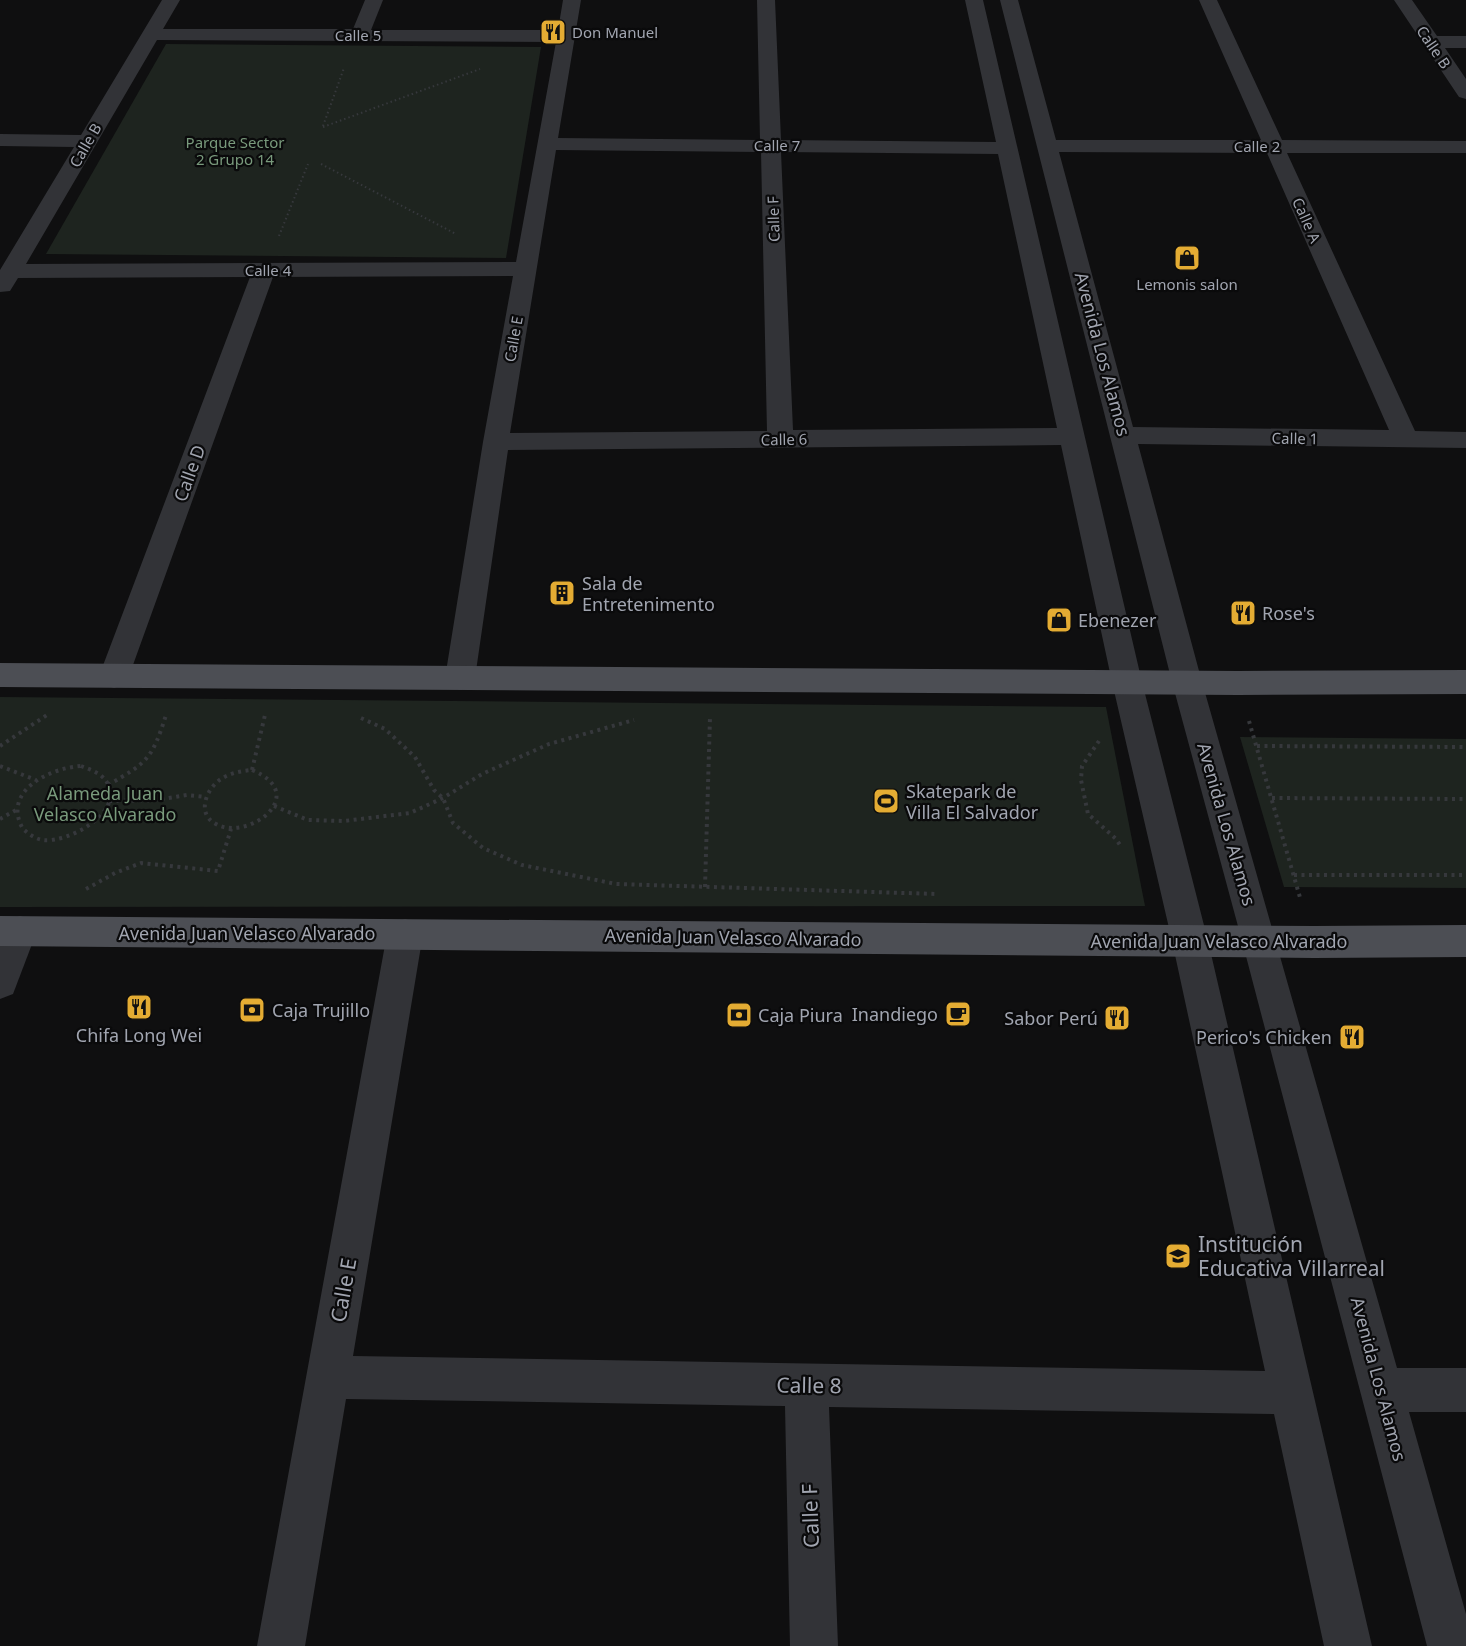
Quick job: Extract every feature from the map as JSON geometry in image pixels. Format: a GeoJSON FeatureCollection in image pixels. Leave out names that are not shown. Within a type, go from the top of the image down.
{"type":"FeatureCollection","features":[{"type":"Feature","properties":{"kind":"main road"},"geometry":{"type":"LineString","coordinates":[[0,675],[1238,683],[1466,682]]}},
{"type":"Feature","properties":{"kind":"main road","name":"Avenida Juan Velasco Alvarado"},"geometry":{"type":"LineString","coordinates":[[10,931],[1314,942],[1466,940]]}},
{"type":"Feature","properties":{"kind":"street","name":"Calle B"},"geometry":{"type":"LineString","coordinates":[[6,280],[171,0]]}},
{"type":"Feature","properties":{"kind":"street"},"geometry":{"type":"LineString","coordinates":[[358,35],[374,0]]}},
{"type":"Feature","properties":{"kind":"street","name":"Calle E"},"geometry":{"type":"LineString","coordinates":[[460,678],[496,442],[572,0]]}},
{"type":"Feature","properties":{"kind":"street","name":"Calle F"},"geometry":{"type":"LineString","coordinates":[[766,0],[780,439]]}},
{"type":"Feature","properties":{"kind":"street"},"geometry":{"type":"LineString","coordinates":[[974,0],[1127,682],[1190,941],[1348,1646]]}},
{"type":"Feature","properties":{"kind":"street","name":"Avenida Los Alamos"},"geometry":{"type":"LineString","coordinates":[[1010,0],[1187,682],[1383,1390],[1451,1646]]}},
{"type":"Feature","properties":{"kind":"street","name":"Calle A"},"geometry":{"type":"LineString","coordinates":[[1208,0],[1406,439]]}},
{"type":"Feature","properties":{"kind":"street","name":"Calle B"},"geometry":{"type":"LineString","coordinates":[[1403,0],[1466,93]]}},
{"type":"Feature","properties":{"kind":"street","name":"Calle 5"},"geometry":{"type":"LineString","coordinates":[[150,34],[565,36]]}},
{"type":"Feature","properties":{"kind":"street"},"geometry":{"type":"LineString","coordinates":[[1431,42],[1466,42]]}},
{"type":"Feature","properties":{"kind":"street"},"geometry":{"type":"LineString","coordinates":[[0,141],[88,141]]}},
{"type":"Feature","properties":{"kind":"street","name":"Calle 7"},"geometry":{"type":"LineString","coordinates":[[547,144],[1008,148]]}},
{"type":"Feature","properties":{"kind":"street","name":"Calle 2"},"geometry":{"type":"LineString","coordinates":[[1048,146],[1466,147]]}},
{"type":"Feature","properties":{"kind":"street","name":"Calle 4"},"geometry":{"type":"LineString","coordinates":[[6,280],[264,270],[525,269]]}},
{"type":"Feature","properties":{"kind":"street","name":"Calle D"},"geometry":{"type":"LineString","coordinates":[[114,676],[264,270]]}},
{"type":"Feature","properties":{"kind":"street","name":"Calle 1"},"geometry":{"type":"LineString","coordinates":[[1124,435],[1466,440]]}},
{"type":"Feature","properties":{"kind":"street","name":"Calle 6"},"geometry":{"type":"LineString","coordinates":[[496,442],[1073,436]]}},
{"type":"Feature","properties":{"kind":"street"},"geometry":{"type":"LineString","coordinates":[[0,983],[10,931]]}},
{"type":"Feature","properties":{"kind":"street","name":"Calle E"},"geometry":{"type":"LineString","coordinates":[[281,1646],[405,934]]}},
{"type":"Feature","properties":{"kind":"street","name":"Calle 8"},"geometry":{"type":"LineString","coordinates":[[328,1377],[1290,1394]]}},
{"type":"Feature","properties":{"kind":"street","name":"Calle F"},"geometry":{"type":"LineString","coordinates":[[806,1385],[814,1646]]}},
{"type":"Feature","properties":{"kind":"street"},"geometry":{"type":"LineString","coordinates":[[1383,1390],[1466,1390]]}},
{"type":"Feature","properties":{"kind":"path"},"geometry":{"type":"LineString","coordinates":[[358,35],[323,127],[480,69]]}},
{"type":"Feature","properties":{"kind":"path"},"geometry":{"type":"LineString","coordinates":[[264,270],[308,164]]}},
{"type":"Feature","properties":{"kind":"path"},"geometry":{"type":"LineString","coordinates":[[321,164],[456,234]]}},
{"type":"Feature","properties":{"kind":"path"},"geometry":{"type":"LineString","coordinates":[[1238,683],[1314,942]]}},
{"type":"Feature","properties":{"kind":"path"},"geometry":{"type":"LineString","coordinates":[[108,785],[141,766],[156,746],[170,705]]}},
{"type":"Feature","properties":{"kind":"path"},"geometry":{"type":"LineString","coordinates":[[705,887],[710,711]]}},
{"type":"Feature","properties":{"kind":"path"},"geometry":{"type":"LineString","coordinates":[[252,770],[265,714]]}},
{"type":"Feature","properties":{"kind":"path"},"geometry":{"type":"LineString","coordinates":[[353,714],[385,729],[415,757],[434,790],[443,798],[453,823],[483,848],[522,864],[616,884],[942,894]]}},
{"type":"Feature","properties":{"kind":"path"},"geometry":{"type":"LineString","coordinates":[[274,806],[308,820],[344,821],[410,813],[443,798],[482,774],[549,744],[639,718]]}},
{"type":"Feature","properties":{"kind":"path"},"geometry":{"type":"LineString","coordinates":[[1099,731],[1100,739],[1083,766],[1081,780],[1088,814],[1116,839],[1123,851]]}},
{"type":"Feature","properties":{"kind":"path"},"geometry":{"type":"LineString","coordinates":[[1257,746],[1466,747]]}},
{"type":"Feature","properties":{"kind":"path"},"geometry":{"type":"LineString","coordinates":[[0,766],[36,780]]}},
{"type":"Feature","properties":{"kind":"path"},"geometry":{"type":"LineString","coordinates":[[81,766],[100,773],[108,785],[109,801],[103,813],[79,833],[47,840],[33,838],[23,831],[17,822],[16,810],[26,790],[36,780],[58,769],[81,766]]}},
{"type":"Feature","properties":{"kind":"path"},"geometry":{"type":"LineString","coordinates":[[252,770],[272,778],[278,796],[267,815],[256,823],[244,827],[231,828],[211,822],[206,815],[206,797],[219,780],[241,771],[252,770]]}},
{"type":"Feature","properties":{"kind":"path"},"geometry":{"type":"LineString","coordinates":[[109,801],[156,800],[187,795],[206,797]]}},
{"type":"Feature","properties":{"kind":"path"},"geometry":{"type":"LineString","coordinates":[[1272,798],[1466,799]]}},
{"type":"Feature","properties":{"kind":"path"},"geometry":{"type":"LineString","coordinates":[[0,819],[16,810]]}},
{"type":"Feature","properties":{"kind":"path"},"geometry":{"type":"LineString","coordinates":[[81,892],[115,873],[141,863],[218,871],[231,828]]}},
{"type":"Feature","properties":{"kind":"path"},"geometry":{"type":"LineString","coordinates":[[1294,875],[1466,875]]}},
{"type":"Feature","properties":{"kind":"green space","name":"Parque Sector 2 Grupo 14"},"geometry":{"type":"Polygon","coordinates":[[[166,44],[541,47],[506,258],[46,254],[166,44]]]}},
{"type":"Feature","properties":{"kind":"green space","name":"Alameda Juan Velasco Alvarado"},"geometry":{"type":"Polygon","coordinates":[[[0,697],[1106,707],[1145,906],[0,907],[0,697]]]}},
{"type":"Feature","properties":{"kind":"green space"},"geometry":{"type":"Polygon","coordinates":[[[1240,737],[1466,739],[1466,888],[1284,887],[1240,737]]]}},
{"type":"Feature","properties":{"kind":"place","name":"Don Manuel"},"geometry":{"type":"Point","coordinates":[553,32]}},
{"type":"Feature","properties":{"kind":"place","name":"Lemonis salon"},"geometry":{"type":"Point","coordinates":[1187,258]}},
{"type":"Feature","properties":{"kind":"place","name":"Sala de Entretenimento"},"geometry":{"type":"Point","coordinates":[562,593]}},
{"type":"Feature","properties":{"kind":"place","name":"Rose's"},"geometry":{"type":"Point","coordinates":[1243,613]}},
{"type":"Feature","properties":{"kind":"place","name":"Ebenezer"},"geometry":{"type":"Point","coordinates":[1059,620]}},
{"type":"Feature","properties":{"kind":"place","name":"Skatepark de Villa El Salvador"},"geometry":{"type":"Point","coordinates":[886,801]}},
{"type":"Feature","properties":{"kind":"place","name":"Chifa Long Wei"},"geometry":{"type":"Point","coordinates":[139,1007]}},
{"type":"Feature","properties":{"kind":"place","name":"Caja Trujillo"},"geometry":{"type":"Point","coordinates":[252,1010]}},
{"type":"Feature","properties":{"kind":"place","name":"Inandiego"},"geometry":{"type":"Point","coordinates":[958,1014]}},
{"type":"Feature","properties":{"kind":"place","name":"Caja Piura"},"geometry":{"type":"Point","coordinates":[739,1015]}},
{"type":"Feature","properties":{"kind":"place","name":"Sabor Perú"},"geometry":{"type":"Point","coordinates":[1117,1018]}},
{"type":"Feature","properties":{"kind":"place","name":"Perico's Chicken"},"geometry":{"type":"Point","coordinates":[1352,1037]}},
{"type":"Feature","properties":{"kind":"place","name":"Institución Educativa Villarreal"},"geometry":{"type":"Point","coordinates":[1178,1256]}}]}
